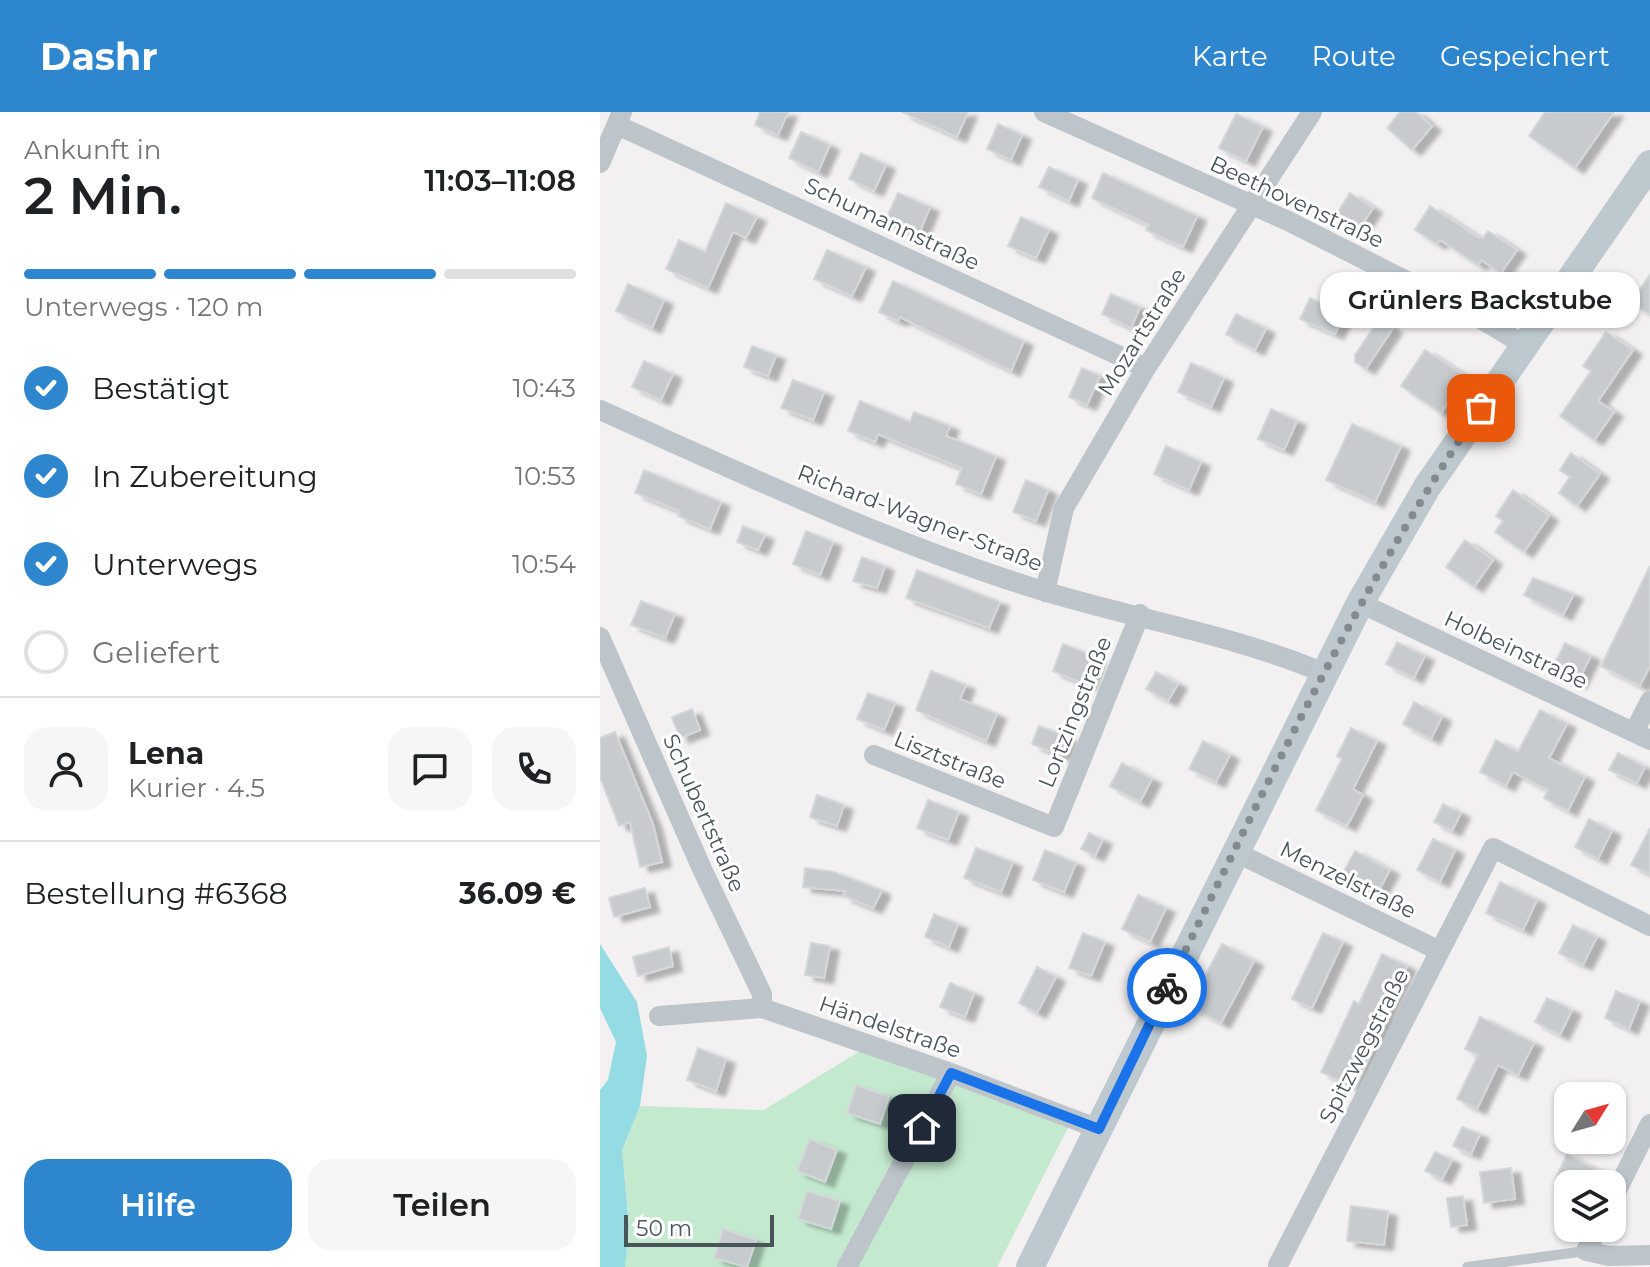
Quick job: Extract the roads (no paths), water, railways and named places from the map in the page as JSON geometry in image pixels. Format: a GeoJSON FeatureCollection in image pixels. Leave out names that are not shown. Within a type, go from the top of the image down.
{"type":"FeatureCollection","features":[{"type":"Feature","properties":{"kind":"main road"},"geometry":{"type":"LineString","coordinates":[[1030,1267],[1360,603],[1427,487],[1650,164]]}},
{"type":"Feature","properties":{"kind":"street","name":"Beethovenstraße"},"geometry":{"type":"LineString","coordinates":[[1044,112],[1288,221],[1476,316],[1524,345]]}},
{"type":"Feature","properties":{"kind":"street","name":"Mozartstraße"},"geometry":{"type":"LineString","coordinates":[[1045,592],[1064,508],[1146,368],[1312,112]]}},
{"type":"Feature","properties":{"kind":"street"},"geometry":{"type":"LineString","coordinates":[[600,163],[619,118]]}},
{"type":"Feature","properties":{"kind":"street","name":"Schumannstraße"},"geometry":{"type":"LineString","coordinates":[[619,118],[1146,368]]}},
{"type":"Feature","properties":{"kind":"street","name":"Richard-Wagner-Straße"},"geometry":{"type":"LineString","coordinates":[[600,410],[842,518],[933,554],[1045,592],[1140,614],[1324,673]]}},
{"type":"Feature","properties":{"kind":"street","name":"Holbeinstraße"},"geometry":{"type":"LineString","coordinates":[[1360,603],[1642,736]]}},
{"type":"Feature","properties":{"kind":"street","name":"Lortzingstraße"},"geometry":{"type":"LineString","coordinates":[[1054,827],[1140,614]]}},
{"type":"Feature","properties":{"kind":"street","name":"Schubertstraße"},"geometry":{"type":"LineString","coordinates":[[600,637],[702,869],[762,994],[762,1008]]}},
{"type":"Feature","properties":{"kind":"street"},"geometry":{"type":"LineString","coordinates":[[1642,736],[1650,701]]}},
{"type":"Feature","properties":{"kind":"street","name":"Lisztstraße"},"geometry":{"type":"LineString","coordinates":[[874,755],[1054,827]]}},
{"type":"Feature","properties":{"kind":"street","name":"Spitzwegstraße"},"geometry":{"type":"LineString","coordinates":[[1279,1266],[1493,848],[1650,926]]}},
{"type":"Feature","properties":{"kind":"street","name":"Menzelstraße"},"geometry":{"type":"LineString","coordinates":[[1235,852],[1440,951]]}},
{"type":"Feature","properties":{"kind":"street","name":"Händelstraße"},"geometry":{"type":"LineString","coordinates":[[659,1016],[762,1008],[951,1073],[1099,1129]]}},
{"type":"Feature","properties":{"kind":"street"},"geometry":{"type":"LineString","coordinates":[[847,1267],[951,1073]]}},
{"type":"Feature","properties":{"kind":"street"},"geometry":{"type":"LineString","coordinates":[[1626,1172],[1650,1124]]}},
{"type":"Feature","properties":{"kind":"street"},"geometry":{"type":"LineString","coordinates":[[1591,1242],[1586,1251],[1609,1256],[1650,1255]]}},
{"type":"Feature","properties":{"kind":"lane"},"geometry":{"type":"LineString","coordinates":[[1467,1267],[1586,1251]]}},
{"type":"Feature","properties":{"kind":"water"},"geometry":{"type":"Polygon","coordinates":[[[600,944],[637,1002],[647,1056],[640,1106],[622,1150],[629,1227],[625,1267],[600,1267],[600,1090],[608,1080],[616,1042],[600,1008],[600,944]]]}},
{"type":"Feature","properties":{"kind":"place","name":"Grünlers Backstube"},"geometry":{"type":"Point","coordinates":[1481,408]}}]}
